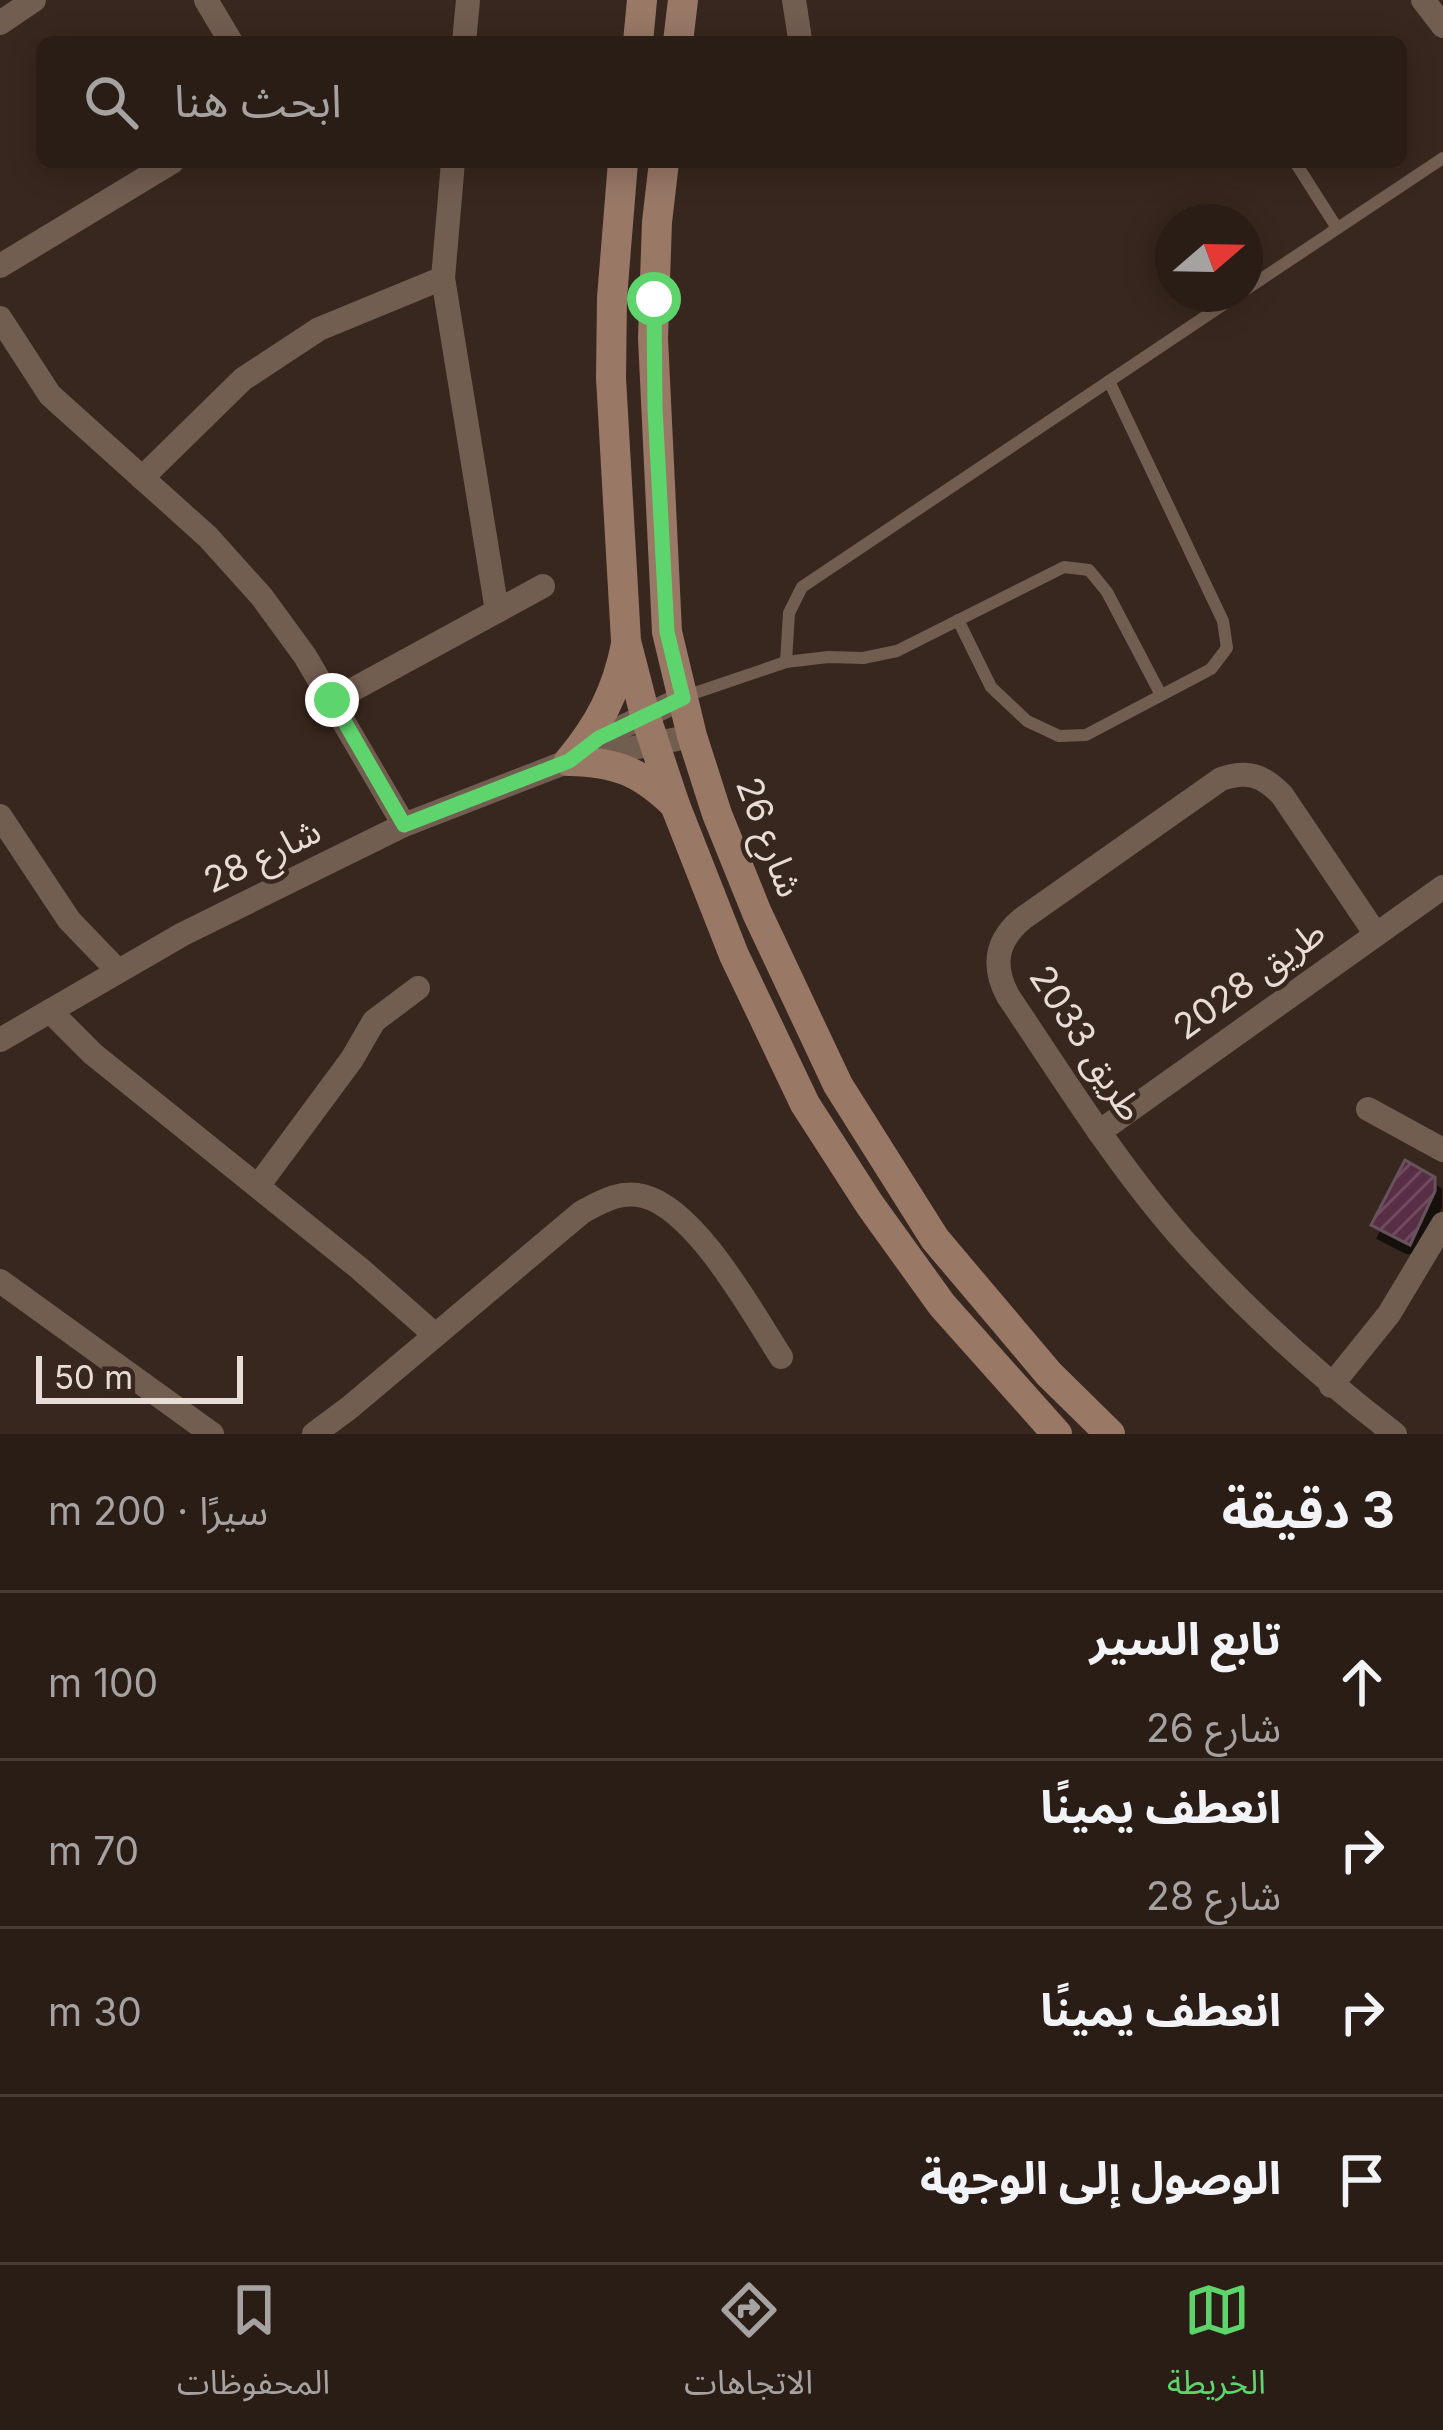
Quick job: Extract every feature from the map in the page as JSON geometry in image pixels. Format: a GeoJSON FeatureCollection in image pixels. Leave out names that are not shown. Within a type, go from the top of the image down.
{"type":"FeatureCollection","features":[{"type":"Feature","properties":{"kind":"main road"},"geometry":{"type":"LineString","coordinates":[[639,36],[642,0]]}},
{"type":"Feature","properties":{"kind":"main road"},"geometry":{"type":"LineString","coordinates":[[680,36],[683,0]]}},
{"type":"Feature","properties":{"kind":"main road"},"geometry":{"type":"LineString","coordinates":[[623,168],[611,378],[626,641],[675,806],[734,955],[805,1105],[942,1304],[1057,1434]]}},
{"type":"Feature","properties":{"kind":"main road","name":"شارع 26"},"geometry":{"type":"LineString","coordinates":[[663,168],[652,338],[667,632],[717,814],[757,914],[838,1085],[935,1239],[1049,1374],[1110,1434]]}},
{"type":"Feature","properties":{"kind":"main road"},"geometry":{"type":"LineString","coordinates":[[569,761],[608,706],[626,641]]}},
{"type":"Feature","properties":{"kind":"main road"},"geometry":{"type":"LineString","coordinates":[[569,761],[627,770],[653,784],[675,806]]}},
{"type":"Feature","properties":{"kind":"street"},"geometry":{"type":"LineString","coordinates":[[0,23],[34,0]]}},
{"type":"Feature","properties":{"kind":"street"},"geometry":{"type":"LineString","coordinates":[[206,0],[227,36]]}},
{"type":"Feature","properties":{"kind":"street"},"geometry":{"type":"LineString","coordinates":[[465,36],[468,0]]}},
{"type":"Feature","properties":{"kind":"street"},"geometry":{"type":"LineString","coordinates":[[794,0],[800,36]]}},
{"type":"Feature","properties":{"kind":"street"},"geometry":{"type":"LineString","coordinates":[[1424,0],[1443,26]]}},
{"type":"Feature","properties":{"kind":"street"},"geometry":{"type":"LineString","coordinates":[[0,266],[162,168]]}},
{"type":"Feature","properties":{"kind":"street"},"geometry":{"type":"LineString","coordinates":[[453,168],[443,278],[497,611]]}},
{"type":"Feature","properties":{"kind":"street"},"geometry":{"type":"LineString","coordinates":[[142,478],[243,379],[319,329],[443,278]]}},
{"type":"Feature","properties":{"kind":"street"},"geometry":{"type":"LineString","coordinates":[[0,318],[50,395],[208,537],[262,597],[332,700],[404,825]]}},
{"type":"Feature","properties":{"kind":"street"},"geometry":{"type":"LineString","coordinates":[[332,700],[543,586]]}},
{"type":"Feature","properties":{"kind":"street","name":"شارع 28"},"geometry":{"type":"LineString","coordinates":[[650,730],[683,698]]}},
{"type":"Feature","properties":{"kind":"street","name":"شارع 28"},"geometry":{"type":"LineString","coordinates":[[0,1040],[183,934],[404,825],[569,761],[599,738],[650,730],[692,736]]}},
{"type":"Feature","properties":{"kind":"street","name":"طريق 2033"},"geometry":{"type":"LineString","coordinates":[[1375,933],[1282,795],[1254,774],[1237,773],[1221,779],[1022,919],[1000,945],[997,963],[1000,980],[1099,1132],[1183,1238],[1254,1314],[1331,1385],[1395,1434]]}},
{"type":"Feature","properties":{"kind":"street"},"geometry":{"type":"LineString","coordinates":[[0,816],[69,920],[118,971]]}},
{"type":"Feature","properties":{"kind":"street","name":"طريق 2028"},"geometry":{"type":"LineString","coordinates":[[1099,1132],[1443,887]]}},
{"type":"Feature","properties":{"kind":"street"},"geometry":{"type":"LineString","coordinates":[[257,1186],[352,1059],[374,1021],[418,988]]}},
{"type":"Feature","properties":{"kind":"street"},"geometry":{"type":"LineString","coordinates":[[50,1011],[93,1054],[434,1334]]}},
{"type":"Feature","properties":{"kind":"street"},"geometry":{"type":"LineString","coordinates":[[1368,1109],[1443,1150]]}},
{"type":"Feature","properties":{"kind":"street"},"geometry":{"type":"LineString","coordinates":[[320,1428],[582,1212],[611,1196],[639,1195],[665,1204],[684,1220],[733,1282],[781,1357]]}},
{"type":"Feature","properties":{"kind":"street"},"geometry":{"type":"LineString","coordinates":[[1331,1385],[1390,1314],[1443,1224]]}},
{"type":"Feature","properties":{"kind":"street"},"geometry":{"type":"LineString","coordinates":[[0,1281],[212,1434]]}},
{"type":"Feature","properties":{"kind":"lane"},"geometry":{"type":"LineString","coordinates":[[1263,278],[1443,158]]}},
{"type":"Feature","properties":{"kind":"lane"},"geometry":{"type":"LineString","coordinates":[[1299,168],[1337,228]]}},
{"type":"Feature","properties":{"kind":"lane"},"geometry":{"type":"LineString","coordinates":[[786,662],[789,613],[802,586],[1212,312]]}},
{"type":"Feature","properties":{"kind":"lane"},"geometry":{"type":"LineString","coordinates":[[958,620],[991,687],[1027,721],[1060,736],[1086,735],[1211,669],[1227,648],[1223,621],[1109,381]]}},
{"type":"Feature","properties":{"kind":"lane"},"geometry":{"type":"LineString","coordinates":[[683,698],[786,662],[863,658],[897,651],[1064,567],[1089,570],[1107,592],[1161,695]]}},
{"type":"Feature","properties":{"kind":"building"},"geometry":{"type":"Polygon","coordinates":[[[1405,1160],[1435,1177],[1435,1191],[1410,1245],[1371,1225],[1405,1160]]]}},
{"type":"Feature","properties":{"kind":"route"},"geometry":{"type":"LineString","coordinates":[[332,700],[404,825],[569,761],[599,738],[683,698],[667,632],[654,299]]}}]}
